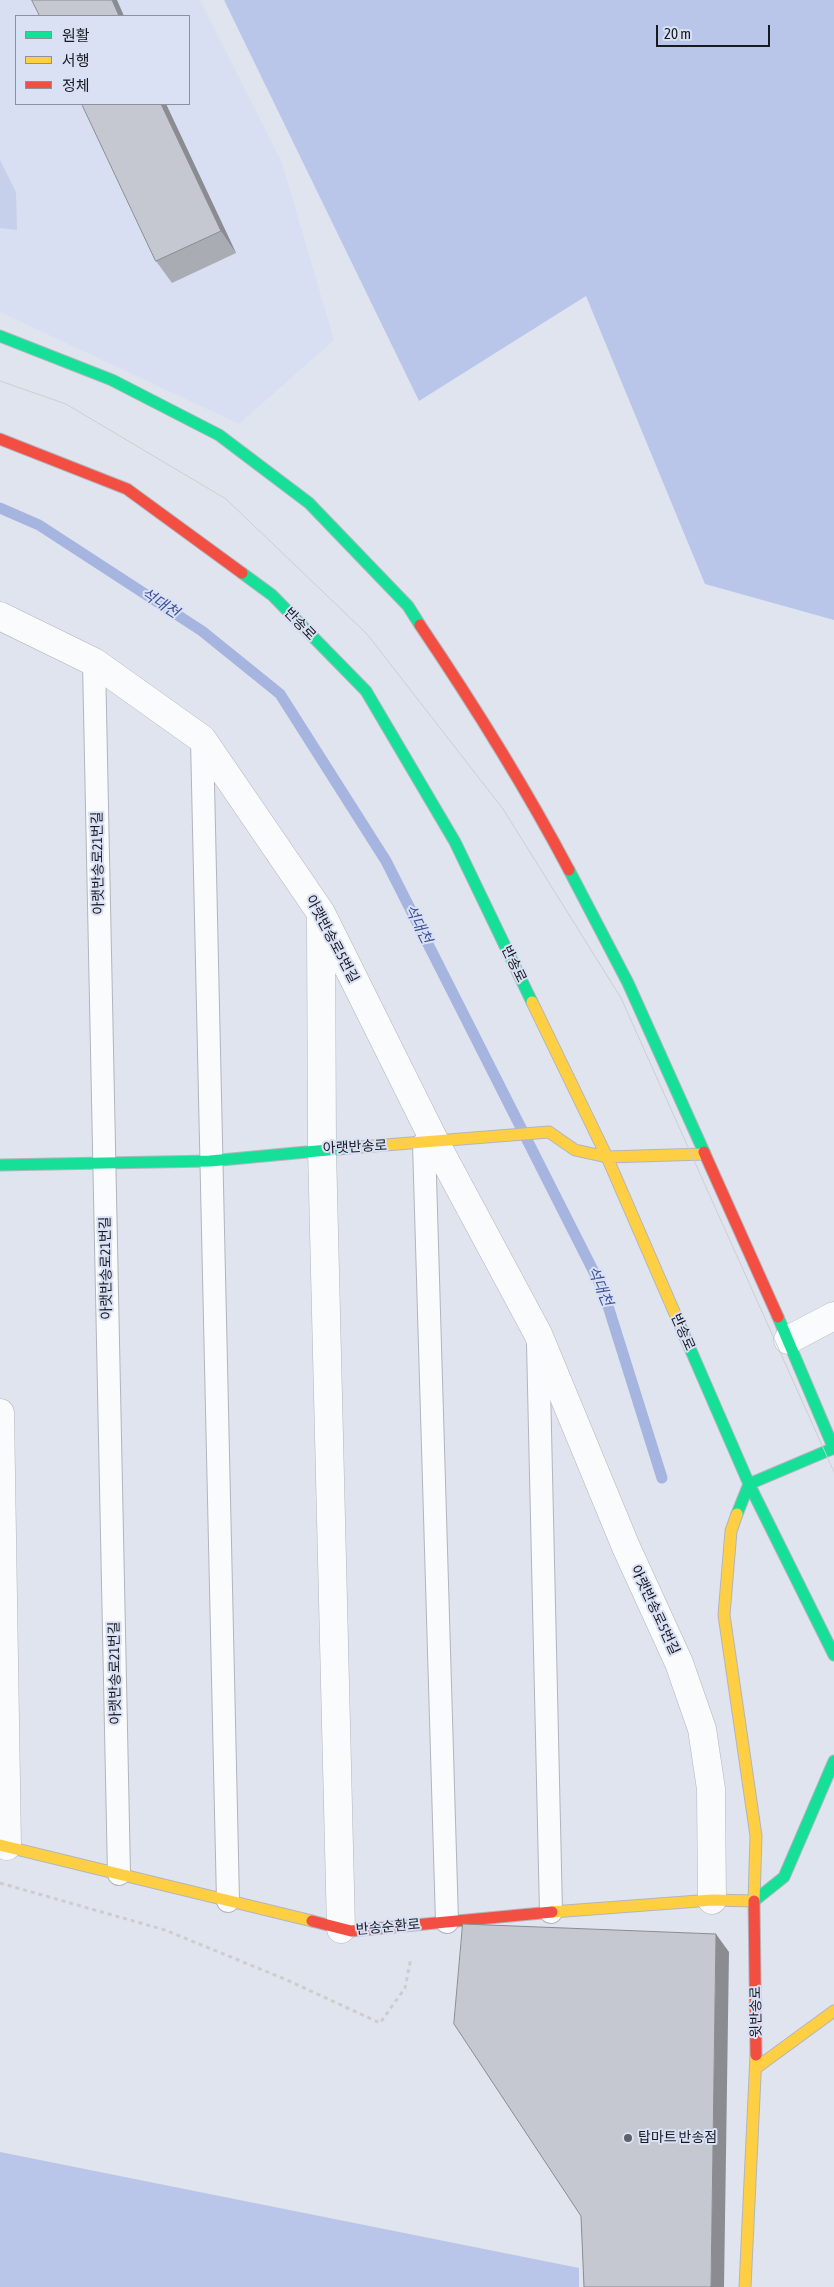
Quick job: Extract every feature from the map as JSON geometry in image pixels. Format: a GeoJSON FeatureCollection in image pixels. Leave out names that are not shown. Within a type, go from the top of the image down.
{"type":"FeatureCollection","features":[{"type":"Feature","properties":{"kind":"main road"},"geometry":{"type":"LineString","coordinates":[[0,336],[112,380],[219,435],[308,503],[408,606],[486,723],[539,813],[628,983],[788,1340],[834,1448],[749,1484]]}},
{"type":"Feature","properties":{"kind":"main road","name":"반송로"},"geometry":{"type":"LineString","coordinates":[[0,439],[127,489],[272,595],[366,692],[455,842],[607,1157],[749,1484],[834,1655]]}},
{"type":"Feature","properties":{"kind":"main road","name":"아랫반송로"},"geometry":{"type":"LineString","coordinates":[[0,1165],[210,1161],[322,1149],[549,1132],[575,1150],[607,1157],[705,1154]]}},
{"type":"Feature","properties":{"kind":"main road","name":"윗반송로"},"geometry":{"type":"LineString","coordinates":[[745,2287],[756,2068],[754,1901],[756,1836],[724,1615],[731,1531],[749,1484]]}},
{"type":"Feature","properties":{"kind":"main road"},"geometry":{"type":"LineString","coordinates":[[754,1901],[784,1877],[834,1761]]}},
{"type":"Feature","properties":{"kind":"main road","name":"반송순환로"},"geometry":{"type":"LineString","coordinates":[[4,1846],[351,1931],[551,1912],[712,1900],[754,1901]]}},
{"type":"Feature","properties":{"kind":"main road"},"geometry":{"type":"LineString","coordinates":[[756,2068],[834,2011]]}},
{"type":"Feature","properties":{"kind":"street","name":"아랫반송로5번길"},"geometry":{"type":"LineString","coordinates":[[0,616],[94,662],[202,739],[321,913],[435,1142],[538,1334],[626,1547],[679,1663],[702,1729],[711,1789],[712,1900]]}},
{"type":"Feature","properties":{"kind":"street"},"geometry":{"type":"LineString","coordinates":[[321,913],[322,1149],[341,1929]]}},
{"type":"Feature","properties":{"kind":"street"},"geometry":{"type":"LineString","coordinates":[[788,1340],[834,1316]]}},
{"type":"Feature","properties":{"kind":"street"},"geometry":{"type":"LineString","coordinates":[[0,1414],[4,1846]]}},
{"type":"Feature","properties":{"kind":"lane","name":"아랫반송로21번길"},"geometry":{"type":"LineString","coordinates":[[94,662],[119,1874]]}},
{"type":"Feature","properties":{"kind":"lane"},"geometry":{"type":"LineString","coordinates":[[202,739],[228,1901]]}},
{"type":"Feature","properties":{"kind":"lane"},"geometry":{"type":"LineString","coordinates":[[435,1142],[447,1922]]}},
{"type":"Feature","properties":{"kind":"lane","name":"아랫반송로5번길"},"geometry":{"type":"LineString","coordinates":[[538,1334],[551,1912]]}},
{"type":"Feature","properties":{"kind":"path"},"geometry":{"type":"LineString","coordinates":[[0,1883],[165,1930],[286,1980],[380,2023],[405,1988],[417,1925]]}},
{"type":"Feature","properties":{"kind":"shaded area"},"geometry":{"type":"Polygon","coordinates":[[[0,0],[200,0],[282,163],[334,340],[239,424],[0,312],[0,0]]]}},
{"type":"Feature","properties":{"kind":"shaded area"},"geometry":{"type":"Polygon","coordinates":[[[224,0],[834,0],[834,620],[705,584],[586,296],[419,401],[224,0]]]}},
{"type":"Feature","properties":{"kind":"shaded area"},"geometry":{"type":"Polygon","coordinates":[[[0,160],[16,192],[17,230],[0,228],[0,160]]]}},
{"type":"Feature","properties":{"kind":"shaded area"},"geometry":{"type":"Polygon","coordinates":[[[0,2152],[579,2268],[579,2287],[0,2287],[0,2152]]]}},
{"type":"Feature","properties":{"kind":"building"},"geometry":{"type":"Polygon","coordinates":[[[32,0],[112,0],[119,15],[40,15],[32,0]]]}},
{"type":"Feature","properties":{"kind":"building"},"geometry":{"type":"Polygon","coordinates":[[[82,105],[161,105],[221,231],[156,261],[82,105]]]}},
{"type":"Feature","properties":{"kind":"building","name":"탑마트 반송점"},"geometry":{"type":"Polygon","coordinates":[[[463,1924],[716,1934],[711,2287],[584,2287],[581,2216],[454,2024],[463,1924]]]}},
{"type":"Feature","properties":{"kind":"waterway","name":"석대천"},"geometry":{"type":"LineString","coordinates":[[0,508],[39,525],[202,631],[280,694],[386,861],[603,1290],[662,1478]]}},
{"type":"Feature","properties":{"kind":"tram line"},"geometry":{"type":"LineString","coordinates":[[0,381],[66,404],[226,499],[367,634],[503,809],[621,998],[834,1472]]}},
{"type":"Feature","properties":{"kind":"traffic: fast"},"geometry":{"type":"LineString","coordinates":[[0,336],[112,380],[219,435],[309,503],[408,606],[420,625]]}},
{"type":"Feature","properties":{"kind":"traffic: fast"},"geometry":{"type":"LineString","coordinates":[[242,573],[272,595],[366,691],[455,842],[532,1002]]}},
{"type":"Feature","properties":{"kind":"traffic: fast"},"geometry":{"type":"LineString","coordinates":[[569,870],[628,983],[704,1152]]}},
{"type":"Feature","properties":{"kind":"traffic: fast"},"geometry":{"type":"LineString","coordinates":[[0,1165],[210,1161],[360,1147]]}},
{"type":"Feature","properties":{"kind":"traffic: fast"},"geometry":{"type":"LineString","coordinates":[[778,1317],[834,1449]]}},
{"type":"Feature","properties":{"kind":"traffic: fast"},"geometry":{"type":"LineString","coordinates":[[679,1323],[749,1484],[834,1655]]}},
{"type":"Feature","properties":{"kind":"traffic: fast"},"geometry":{"type":"LineString","coordinates":[[737,1514],[749,1484],[834,1448]]}},
{"type":"Feature","properties":{"kind":"traffic: fast"},"geometry":{"type":"LineString","coordinates":[[754,1901],[784,1877],[834,1761]]}},
{"type":"Feature","properties":{"kind":"traffic: slow"},"geometry":{"type":"LineString","coordinates":[[532,1002],[607,1157],[679,1323]]}},
{"type":"Feature","properties":{"kind":"traffic: slow"},"geometry":{"type":"LineString","coordinates":[[360,1147],[549,1132],[575,1150],[607,1157],[705,1154]]}},
{"type":"Feature","properties":{"kind":"traffic: slow"},"geometry":{"type":"LineString","coordinates":[[737,1514],[731,1531],[724,1615],[756,1836],[754,1901]]}},
{"type":"Feature","properties":{"kind":"traffic: slow"},"geometry":{"type":"LineString","coordinates":[[0,1845],[312,1921]]}},
{"type":"Feature","properties":{"kind":"traffic: slow"},"geometry":{"type":"LineString","coordinates":[[552,1912],[712,1900],[754,1901]]}},
{"type":"Feature","properties":{"kind":"traffic: slow"},"geometry":{"type":"LineString","coordinates":[[756,2068],[834,2011]]}},
{"type":"Feature","properties":{"kind":"traffic: slow"},"geometry":{"type":"LineString","coordinates":[[745,2287],[756,2055]]}},
{"type":"Feature","properties":{"kind":"traffic: jam"},"geometry":{"type":"LineString","coordinates":[[0,439],[127,489],[242,573]]}},
{"type":"Feature","properties":{"kind":"traffic: jam"},"geometry":{"type":"LineString","coordinates":[[420,625],[498,746],[569,870]]}},
{"type":"Feature","properties":{"kind":"traffic: jam"},"geometry":{"type":"LineString","coordinates":[[704,1152],[778,1317]]}},
{"type":"Feature","properties":{"kind":"traffic: jam"},"geometry":{"type":"LineString","coordinates":[[754,1901],[756,2055]]}},
{"type":"Feature","properties":{"kind":"traffic: jam"},"geometry":{"type":"LineString","coordinates":[[312,1921],[351,1931],[552,1912]]}},
{"type":"Feature","properties":{"kind":"place","name":"탑마트 반송점"},"geometry":{"type":"Point","coordinates":[628,2138]}}]}
